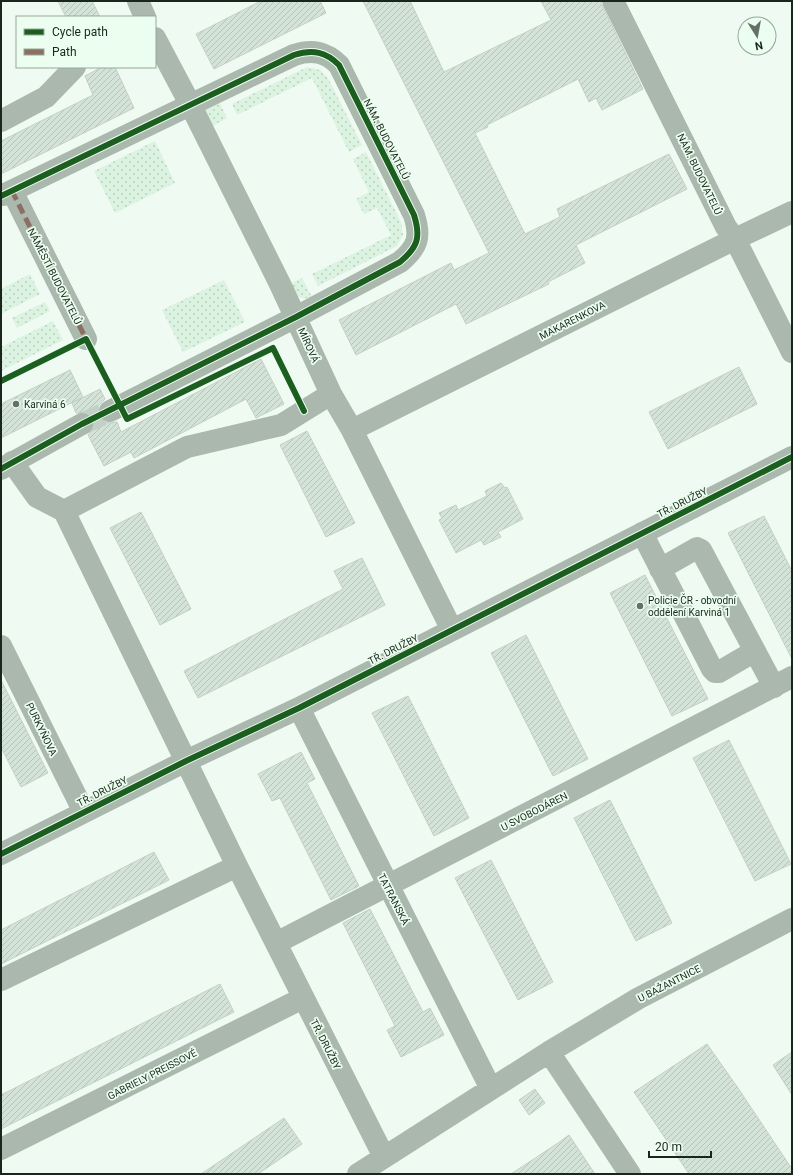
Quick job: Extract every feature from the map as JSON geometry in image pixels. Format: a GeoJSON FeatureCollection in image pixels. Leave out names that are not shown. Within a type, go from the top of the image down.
{"type":"FeatureCollection","features":[{"type":"Feature","properties":{"kind":"street"},"geometry":{"type":"LineString","coordinates":[[138,1],[145,16]]}},
{"type":"Feature","properties":{"kind":"street","name":"NÁM. BUDOVATELŮ"},"geometry":{"type":"LineString","coordinates":[[613,1],[726,227],[735,239]]}},
{"type":"Feature","properties":{"kind":"street","name":"MÍROVÁ"},"geometry":{"type":"LineString","coordinates":[[156,40],[190,104],[296,317],[331,394],[352,430],[452,630]]}},
{"type":"Feature","properties":{"kind":"street","name":"NÁM. BUDOVATELŮ"},"geometry":{"type":"LineString","coordinates":[[7,193],[190,104],[306,51],[317,51],[331,57],[339,65],[414,215],[419,230],[417,243],[411,253],[400,262],[296,317],[110,411]]}},
{"type":"Feature","properties":{"kind":"street"},"geometry":{"type":"LineString","coordinates":[[1,122],[46,97],[74,68]]}},
{"type":"Feature","properties":{"kind":"street","name":"NÁMĚSTÍ BUDOVATELŮ"},"geometry":{"type":"LineString","coordinates":[[7,193],[86,339]]}},
{"type":"Feature","properties":{"kind":"street","name":"MAKARENKOVA"},"geometry":{"type":"LineString","coordinates":[[352,430],[792,212]]}},
{"type":"Feature","properties":{"kind":"street"},"geometry":{"type":"LineString","coordinates":[[735,239],[792,352]]}},
{"type":"Feature","properties":{"kind":"street"},"geometry":{"type":"LineString","coordinates":[[82,424],[6,466],[37,497],[64,511],[187,447],[280,425],[331,394]]}},
{"type":"Feature","properties":{"kind":"street","name":"TŘ. DRUŽBY"},"geometry":{"type":"LineString","coordinates":[[1,854],[186,761],[299,708],[792,457]]}},
{"type":"Feature","properties":{"kind":"street","name":"TŘ. DRUŽBY"},"geometry":{"type":"LineString","coordinates":[[64,511],[237,866],[384,1157]]}},
{"type":"Feature","properties":{"kind":"street"},"geometry":{"type":"LineString","coordinates":[[642,533],[712,669],[715,672],[719,672],[755,651]]}},
{"type":"Feature","properties":{"kind":"street"},"geometry":{"type":"LineString","coordinates":[[660,569],[697,548],[701,550],[755,651],[783,682]]}},
{"type":"Feature","properties":{"kind":"street","name":"PURKYŇOVA"},"geometry":{"type":"LineString","coordinates":[[1,646],[84,812]]}},
{"type":"Feature","properties":{"kind":"street","name":"U SVOBODÁREN"},"geometry":{"type":"LineString","coordinates":[[276,942],[388,886],[783,682]]}},
{"type":"Feature","properties":{"kind":"street","name":"TATRANSKÁ"},"geometry":{"type":"LineString","coordinates":[[299,708],[492,1089]]}},
{"type":"Feature","properties":{"kind":"street"},"geometry":{"type":"LineString","coordinates":[[1,980],[237,866]]}},
{"type":"Feature","properties":{"kind":"street","name":"U BAŽANTNICE"},"geometry":{"type":"LineString","coordinates":[[358,1174],[549,1052],[639,998],[792,919]]}},
{"type":"Feature","properties":{"kind":"street","name":"GABRIELY PREISSOVÉ"},"geometry":{"type":"LineString","coordinates":[[1,1149],[303,998]]}},
{"type":"Feature","properties":{"kind":"street"},"geometry":{"type":"LineString","coordinates":[[549,1052],[630,1174]]}},
{"type":"Feature","properties":{"kind":"green space"},"geometry":{"type":"Polygon","coordinates":[[[307,67],[320,70],[328,78],[362,145],[349,152],[312,78],[237,115],[232,104],[307,67]]]}},
{"type":"Feature","properties":{"kind":"green space"},"geometry":{"type":"Polygon","coordinates":[[[219,101],[227,118],[209,128],[205,113],[207,109],[219,101]]]}},
{"type":"Feature","properties":{"kind":"green space"},"geometry":{"type":"Polygon","coordinates":[[[155,141],[175,183],[115,213],[94,171],[155,141]]]}},
{"type":"Feature","properties":{"kind":"green space"},"geometry":{"type":"Polygon","coordinates":[[[366,152],[401,222],[403,235],[397,246],[318,286],[312,274],[391,235],[377,208],[364,214],[356,199],[369,192],[353,159],[366,152]]]}},
{"type":"Feature","properties":{"kind":"green space"},"geometry":{"type":"Polygon","coordinates":[[[30,274],[40,294],[1,314],[1,289],[30,274]]]}},
{"type":"Feature","properties":{"kind":"green space"},"geometry":{"type":"Polygon","coordinates":[[[302,278],[312,297],[300,298],[292,292],[287,285],[302,278]]]}},
{"type":"Feature","properties":{"kind":"green space"},"geometry":{"type":"Polygon","coordinates":[[[224,280],[245,322],[183,352],[162,310],[224,280]]]}},
{"type":"Feature","properties":{"kind":"green space"},"geometry":{"type":"Polygon","coordinates":[[[45,302],[50,311],[17,328],[12,318],[45,302]]]}},
{"type":"Feature","properties":{"kind":"green space"},"geometry":{"type":"Polygon","coordinates":[[[53,321],[63,340],[1,371],[1,347],[53,321]]]}},
{"type":"Feature","properties":{"kind":"building"},"geometry":{"type":"Polygon","coordinates":[[[58,1],[92,1],[100,16],[66,16],[58,1]]]}},
{"type":"Feature","properties":{"kind":"building"},"geometry":{"type":"Polygon","coordinates":[[[261,1],[320,1],[326,13],[214,69],[196,34],[261,1]]]}},
{"type":"Feature","properties":{"kind":"building"},"geometry":{"type":"Polygon","coordinates":[[[363,1],[410,1],[444,72],[551,20],[541,1],[600,1],[643,89],[602,110],[596,98],[589,102],[578,79],[487,125],[488,127],[475,133],[525,234],[560,217],[557,209],[669,154],[687,189],[576,245],[585,263],[548,282],[549,284],[466,324],[456,304],[356,355],[339,320],[451,263],[454,270],[489,253],[363,1]]]}},
{"type":"Feature","properties":{"kind":"building"},"geometry":{"type":"Polygon","coordinates":[[[100,68],[115,68],[134,108],[1,174],[1,141],[93,95],[85,76],[100,68]]]}},
{"type":"Feature","properties":{"kind":"building"},"geometry":{"type":"Polygon","coordinates":[[[261,359],[284,404],[256,418],[246,399],[134,458],[131,452],[104,466],[88,435],[93,430],[93,418],[88,413],[76,413],[72,403],[100,389],[105,399],[99,405],[99,416],[103,421],[109,423],[117,422],[121,432],[261,359]]]}},
{"type":"Feature","properties":{"kind":"building"},"geometry":{"type":"Polygon","coordinates":[[[739,367],[757,404],[668,449],[649,412],[739,367]]]}},
{"type":"Feature","properties":{"kind":"building"},"geometry":{"type":"Polygon","coordinates":[[[70,370],[83,397],[1,438],[1,404],[70,370]]]}},
{"type":"Feature","properties":{"kind":"building"},"geometry":{"type":"Polygon","coordinates":[[[307,431],[355,523],[326,537],[280,445],[307,431]]]}},
{"type":"Feature","properties":{"kind":"building"},"geometry":{"type":"Polygon","coordinates":[[[501,483],[505,488],[507,487],[523,519],[498,532],[501,537],[484,545],[481,540],[456,553],[439,520],[442,518],[439,513],[456,505],[458,510],[487,496],[485,491],[501,483]]]}},
{"type":"Feature","properties":{"kind":"building"},"geometry":{"type":"Polygon","coordinates":[[[141,512],[191,609],[160,625],[110,528],[141,512]]]}},
{"type":"Feature","properties":{"kind":"building"},"geometry":{"type":"Polygon","coordinates":[[[764,516],[792,571],[792,659],[728,533],[764,516]]]}},
{"type":"Feature","properties":{"kind":"building"},"geometry":{"type":"Polygon","coordinates":[[[362,558],[385,605],[198,698],[184,671],[343,589],[334,571],[362,558]]]}},
{"type":"Feature","properties":{"kind":"building"},"geometry":{"type":"Polygon","coordinates":[[[645,575],[708,699],[672,716],[610,593],[645,575]]]}},
{"type":"Feature","properties":{"kind":"building"},"geometry":{"type":"Polygon","coordinates":[[[526,635],[588,759],[553,776],[491,653],[526,635]]]}},
{"type":"Feature","properties":{"kind":"building"},"geometry":{"type":"Polygon","coordinates":[[[1,680],[48,773],[21,787],[1,747],[1,680]]]}},
{"type":"Feature","properties":{"kind":"building"},"geometry":{"type":"Polygon","coordinates":[[[408,696],[469,818],[434,836],[372,713],[408,696]]]}},
{"type":"Feature","properties":{"kind":"building"},"geometry":{"type":"Polygon","coordinates":[[[729,740],[791,864],[755,881],[693,758],[729,740]]]}},
{"type":"Feature","properties":{"kind":"building"},"geometry":{"type":"Polygon","coordinates":[[[301,752],[315,779],[307,783],[359,886],[331,900],[280,798],[272,801],[258,774],[301,752]]]}},
{"type":"Feature","properties":{"kind":"building"},"geometry":{"type":"Polygon","coordinates":[[[610,800],[672,923],[636,941],[574,818],[610,800]]]}},
{"type":"Feature","properties":{"kind":"building"},"geometry":{"type":"Polygon","coordinates":[[[154,852],[169,880],[1,964],[1,930],[154,852]]]}},
{"type":"Feature","properties":{"kind":"building"},"geometry":{"type":"Polygon","coordinates":[[[491,860],[553,982],[518,1000],[455,878],[491,860]]]}},
{"type":"Feature","properties":{"kind":"building"},"geometry":{"type":"Polygon","coordinates":[[[370,909],[423,1012],[430,1008],[444,1035],[401,1057],[387,1030],[395,1026],[343,923],[370,909]]]}},
{"type":"Feature","properties":{"kind":"building"},"geometry":{"type":"Polygon","coordinates":[[[220,984],[234,1012],[1,1129],[1,1095],[220,984]]]}},
{"type":"Feature","properties":{"kind":"building"},"geometry":{"type":"Polygon","coordinates":[[[707,1044],[792,1169],[792,1174],[689,1174],[634,1092],[707,1044]]]}},
{"type":"Feature","properties":{"kind":"building"},"geometry":{"type":"Polygon","coordinates":[[[792,1052],[792,1095],[773,1065],[792,1052]]]}},
{"type":"Feature","properties":{"kind":"building"},"geometry":{"type":"Polygon","coordinates":[[[535,1089],[545,1103],[529,1115],[519,1100],[535,1089]]]}},
{"type":"Feature","properties":{"kind":"building"},"geometry":{"type":"Polygon","coordinates":[[[284,1118],[302,1144],[258,1174],[201,1174],[284,1118]]]}},
{"type":"Feature","properties":{"kind":"building"},"geometry":{"type":"Polygon","coordinates":[[[569,1135],[595,1174],[511,1174],[558,1143],[569,1135]]]}},
{"type":"Feature","properties":{"kind":"tunnel"},"geometry":{"type":"LineString","coordinates":[[82,424],[110,411]]}},
{"type":"Feature","properties":{"kind":"marked path"},"geometry":{"type":"LineString","coordinates":[[12,191],[86,339]]}},
{"type":"Feature","properties":{"kind":"cycle path"},"geometry":{"type":"LineString","coordinates":[[1,196],[294,55],[313,52],[329,57],[339,65],[414,215],[417,230],[414,246],[406,257],[400,262],[296,317],[82,424],[1,469]]}},
{"type":"Feature","properties":{"kind":"cycle path"},"geometry":{"type":"LineString","coordinates":[[1,381],[86,339],[127,419],[273,348],[304,411]]}},
{"type":"Feature","properties":{"kind":"cycle path"},"geometry":{"type":"LineString","coordinates":[[1,854],[186,761],[299,708],[792,457]]}},
{"type":"Feature","properties":{"kind":"place","name":"Karviná 6"},"geometry":{"type":"Point","coordinates":[16,404]}},
{"type":"Feature","properties":{"kind":"place","name":"Policie ČR - obvodní oddělení Karviná 1"},"geometry":{"type":"Point","coordinates":[640,606]}}]}
